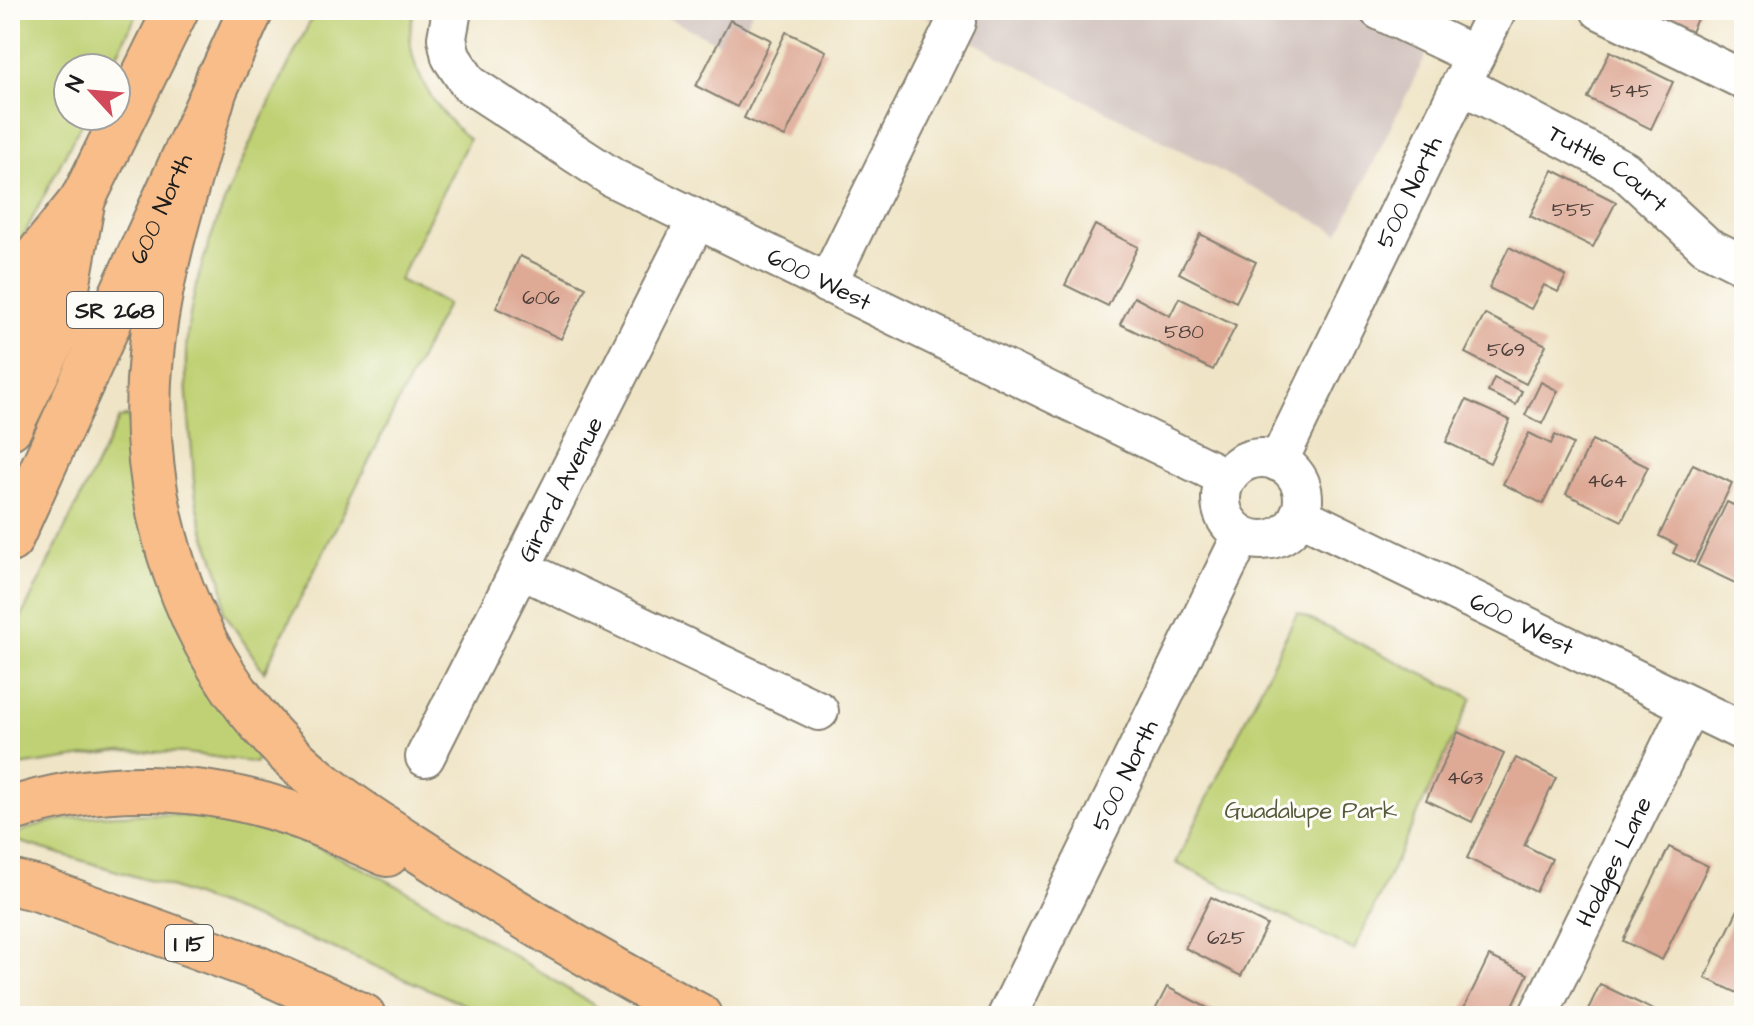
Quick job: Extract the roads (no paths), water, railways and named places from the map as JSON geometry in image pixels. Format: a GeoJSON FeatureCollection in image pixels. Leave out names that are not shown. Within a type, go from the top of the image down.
{"type":"FeatureCollection","features":[{"type":"Feature","properties":{"kind":"main road","name":"SR 268"},"geometry":{"type":"LineString","coordinates":[[10,348],[176,10]]}},
{"type":"Feature","properties":{"kind":"main road","name":"600 North"},"geometry":{"type":"LineString","coordinates":[[10,540],[251,10]]}},
{"type":"Feature","properties":{"kind":"main road"},"geometry":{"type":"LineString","coordinates":[[218,78],[168,265],[151,355],[149,433],[155,491],[175,572],[198,628],[226,676],[257,719],[291,756],[351,805],[506,907],[699,1016]]}},
{"type":"Feature","properties":{"kind":"main road"},"geometry":{"type":"LineString","coordinates":[[10,290],[83,198]]}},
{"type":"Feature","properties":{"kind":"main road"},"geometry":{"type":"LineString","coordinates":[[10,427],[60,326],[83,198]]}},
{"type":"Feature","properties":{"kind":"main road"},"geometry":{"type":"LineString","coordinates":[[13,809],[54,798],[141,789],[230,797],[318,822],[506,907]]}},
{"type":"Feature","properties":{"kind":"main road","name":"I 15"},"geometry":{"type":"LineString","coordinates":[[10,882],[39,889],[259,969],[363,1016]]}},
{"type":"Feature","properties":{"kind":"street","name":"Tuttle Court"},"geometry":{"type":"LineString","coordinates":[[1379,10],[1624,170],[1706,246],[1744,265]]}},
{"type":"Feature","properties":{"kind":"street","name":"500 North"},"geometry":{"type":"LineString","coordinates":[[1278,462],[1497,10]]}},
{"type":"Feature","properties":{"kind":"street"},"geometry":{"type":"LineString","coordinates":[[1600,10],[1744,80]]}},
{"type":"Feature","properties":{"kind":"street"},"geometry":{"type":"LineString","coordinates":[[827,284],[956,22]]}},
{"type":"Feature","properties":{"kind":"street","name":"600 West"},"geometry":{"type":"LineString","coordinates":[[449,24],[459,72],[483,95],[613,178],[1227,478]]}},
{"type":"Feature","properties":{"kind":"street","name":"Girard Avenue"},"geometry":{"type":"LineString","coordinates":[[425,757],[696,221]]}},
{"type":"Feature","properties":{"kind":"street"},"geometry":{"type":"LineString","coordinates":[[1250,460],[1278,462],[1295,475],[1300,484],[1303,495],[1299,515],[1279,536],[1261,540],[1242,535],[1234,529],[1223,510],[1221,499],[1227,478],[1250,460]]}},
{"type":"Feature","properties":{"kind":"street","name":"600 West"},"geometry":{"type":"LineString","coordinates":[[1299,515],[1744,732]]}},
{"type":"Feature","properties":{"kind":"street","name":"500 North"},"geometry":{"type":"LineString","coordinates":[[1007,1016],[1242,535]]}},
{"type":"Feature","properties":{"kind":"street"},"geometry":{"type":"LineString","coordinates":[[521,569],[819,711]]}},
{"type":"Feature","properties":{"kind":"street","name":"Hodges Lane"},"geometry":{"type":"LineString","coordinates":[[1538,1016],[1690,706]]}},
{"type":"Feature","properties":{"kind":"park label","name":"Guadalupe Park"},"geometry":{"type":"Point","coordinates":[1311,810]}}]}
